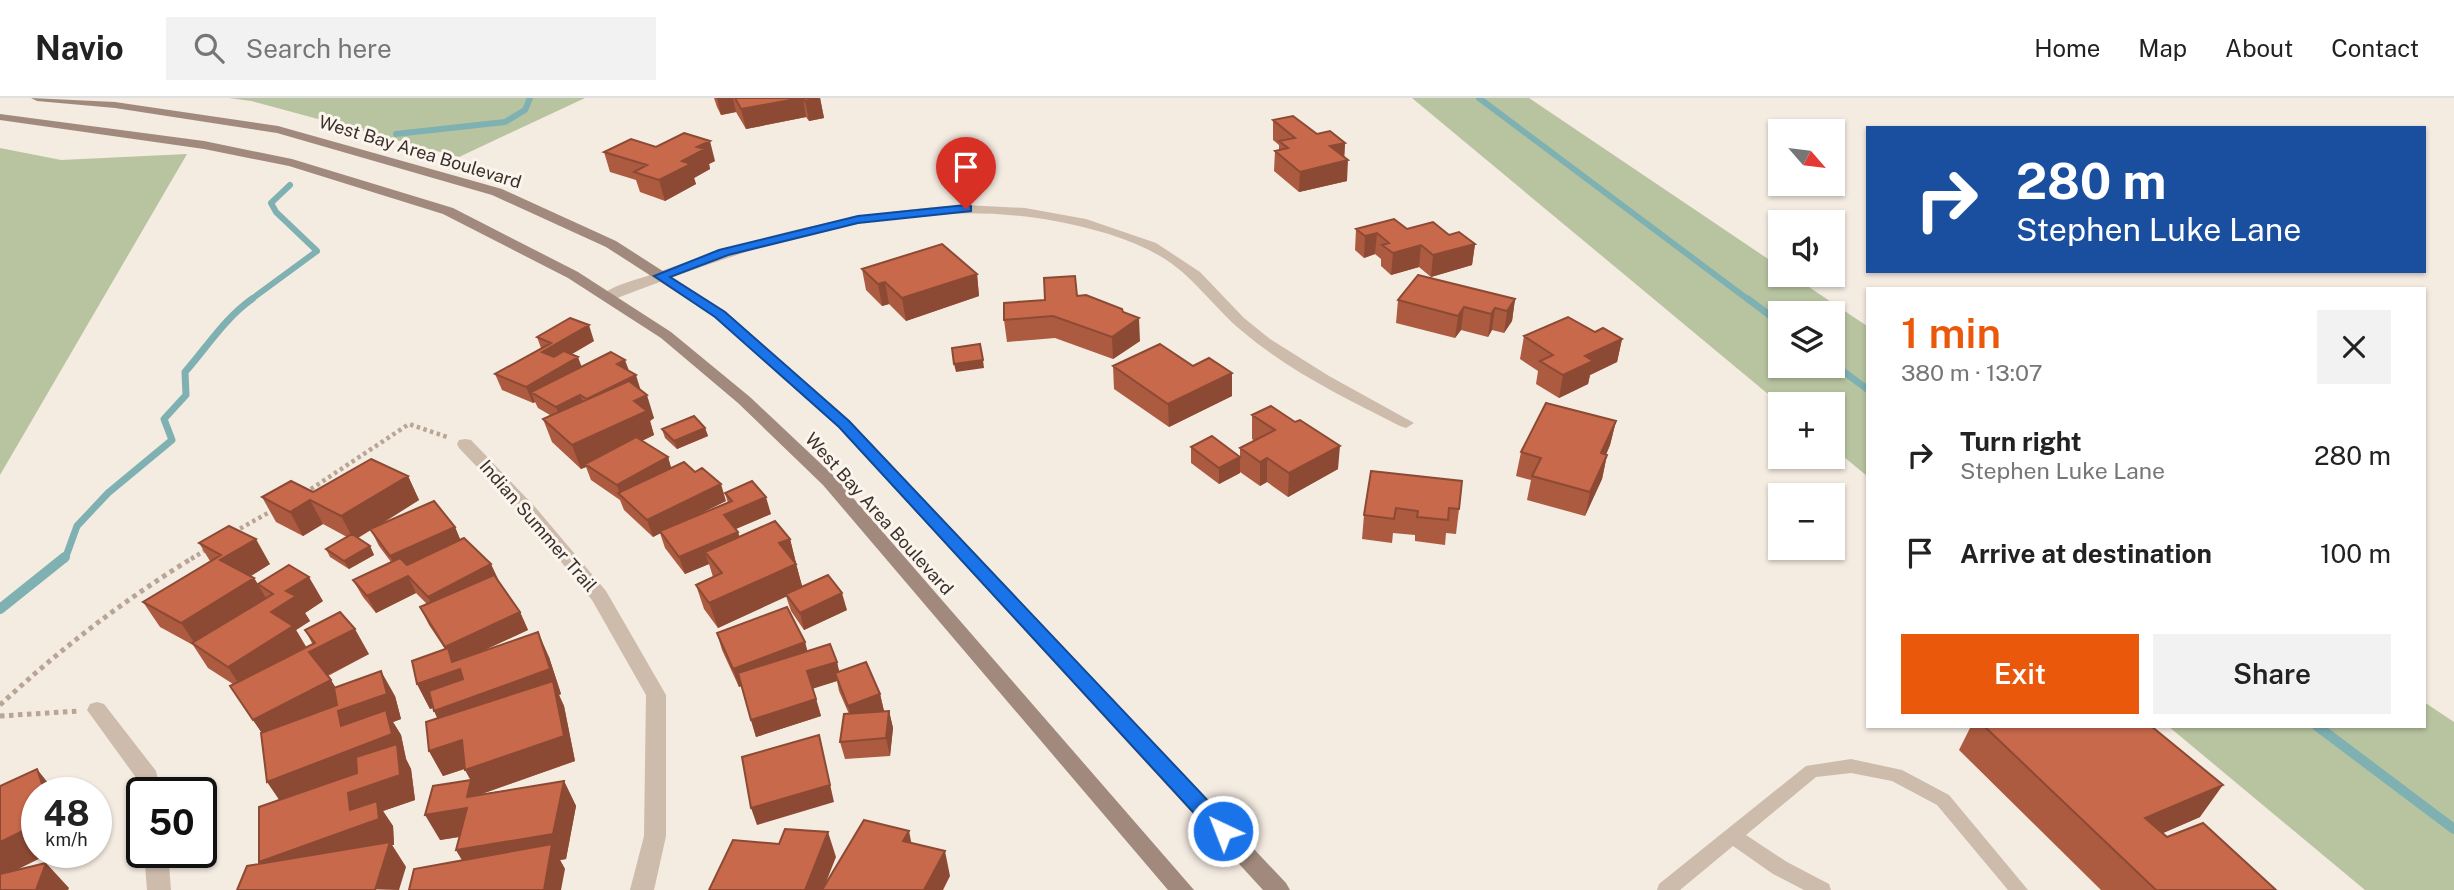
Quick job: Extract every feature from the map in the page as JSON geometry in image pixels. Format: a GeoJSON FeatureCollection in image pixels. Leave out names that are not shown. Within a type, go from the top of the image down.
{"type":"FeatureCollection","features":[{"type":"Feature","properties":{"kind":"main road","name":"West Bay Area Boulevard"},"geometry":{"type":"LineString","coordinates":[[37,98],[115,105],[278,130],[497,192],[611,244],[720,314],[844,424],[1278,890]]}},
{"type":"Feature","properties":{"kind":"main road","name":"West Bay Area Boulevard"},"geometry":{"type":"LineString","coordinates":[[0,117],[204,145],[292,163],[448,211],[573,275],[666,335],[744,400],[829,481],[1182,890]]}},
{"type":"Feature","properties":{"kind":"street"},"geometry":{"type":"LineString","coordinates":[[607,297],[724,252],[858,219],[966,209],[1059,216],[1124,233],[1186,267],[1247,328],[1322,380],[1406,423]]}},
{"type":"Feature","properties":{"kind":"street","name":"Indian Summer Trail"},"geometry":{"type":"LineString","coordinates":[[465,444],[530,512],[599,596],[656,695],[655,836],[642,890]]}},
{"type":"Feature","properties":{"kind":"street"},"geometry":{"type":"LineString","coordinates":[[97,710],[148,777]]}},
{"type":"Feature","properties":{"kind":"street"},"geometry":{"type":"LineString","coordinates":[[157,868],[159,890]]}},
{"type":"Feature","properties":{"kind":"lane"},"geometry":{"type":"LineString","coordinates":[[1666,890],[1812,771],[1851,766],[1896,775],[1942,800],[2019,890]]}},
{"type":"Feature","properties":{"kind":"lane"},"geometry":{"type":"LineString","coordinates":[[1733,836],[1780,868],[1822,890]]}},
{"type":"Feature","properties":{"kind":"path"},"geometry":{"type":"LineString","coordinates":[[304,494],[409,424],[465,444]]}},
{"type":"Feature","properties":{"kind":"path"},"geometry":{"type":"LineString","coordinates":[[233,533],[280,507]]}},
{"type":"Feature","properties":{"kind":"path"},"geometry":{"type":"LineString","coordinates":[[0,705],[83,633],[155,580],[211,546]]}},
{"type":"Feature","properties":{"kind":"path"},"geometry":{"type":"LineString","coordinates":[[0,716],[97,710]]}},
{"type":"Feature","properties":{"kind":"green space"},"geometry":{"type":"Polygon","coordinates":[[[229,98],[585,98],[459,157],[251,101],[229,98]]]}},
{"type":"Feature","properties":{"kind":"green space"},"geometry":{"type":"Polygon","coordinates":[[[1412,98],[1529,98],[1768,259],[1768,287],[1809,287],[1830,301],[1768,301],[1768,378],[1845,378],[1845,311],[1866,325],[1866,475],[1845,458],[1845,392],[1768,394],[1412,98]]]}},
{"type":"Feature","properties":{"kind":"green space"},"geometry":{"type":"Polygon","coordinates":[[[0,148],[61,160],[187,154],[0,475],[0,148]]]}},
{"type":"Feature","properties":{"kind":"green space"},"geometry":{"type":"Polygon","coordinates":[[[2426,703],[2454,722],[2454,890],[2365,890],[2170,728],[2426,728],[2426,703]]]}},
{"type":"Feature","properties":{"kind":"building"},"geometry":{"type":"Polygon","coordinates":[[[735,98],[801,98],[741,109],[735,98]]]}},
{"type":"Feature","properties":{"kind":"building"},"geometry":{"type":"Polygon","coordinates":[[[1293,116],[1317,134],[1330,131],[1345,143],[1330,146],[1348,160],[1300,172],[1275,151],[1288,148],[1279,141],[1295,138],[1273,120],[1293,116]]]}},
{"type":"Feature","properties":{"kind":"building"},"geometry":{"type":"Polygon","coordinates":[[[684,133],[710,141],[697,147],[705,149],[682,161],[691,164],[659,180],[634,172],[647,165],[604,152],[631,139],[656,147],[684,133]]]}},
{"type":"Feature","properties":{"kind":"building"},"geometry":{"type":"Polygon","coordinates":[[[1394,219],[1407,229],[1433,222],[1449,235],[1459,232],[1475,244],[1433,255],[1421,245],[1393,253],[1382,245],[1389,243],[1377,233],[1365,236],[1356,229],[1394,219]]]}},
{"type":"Feature","properties":{"kind":"building"},"geometry":{"type":"Polygon","coordinates":[[[942,244],[977,274],[902,298],[885,282],[878,284],[862,269],[942,244]]]}},
{"type":"Feature","properties":{"kind":"building"},"geometry":{"type":"Polygon","coordinates":[[[1418,275],[1515,299],[1507,311],[1495,308],[1491,314],[1464,307],[1458,316],[1398,300],[1418,275]]]}},
{"type":"Feature","properties":{"kind":"building"},"geometry":{"type":"Polygon","coordinates":[[[1075,276],[1077,296],[1086,295],[1139,318],[1112,337],[1053,316],[1004,320],[1004,303],[1045,300],[1044,278],[1075,276]]]}},
{"type":"Feature","properties":{"kind":"building"},"geometry":{"type":"Polygon","coordinates":[[[1568,317],[1595,332],[1603,328],[1622,339],[1585,356],[1593,361],[1563,375],[1540,361],[1553,355],[1524,336],[1568,317]]]}},
{"type":"Feature","properties":{"kind":"building"},"geometry":{"type":"Polygon","coordinates":[[[570,318],[589,325],[542,352],[554,357],[564,351],[578,357],[526,387],[495,374],[551,343],[537,337],[570,318]]]}},
{"type":"Feature","properties":{"kind":"building"},"geometry":{"type":"Polygon","coordinates":[[[980,344],[983,360],[954,364],[952,348],[980,344]]]}},
{"type":"Feature","properties":{"kind":"building"},"geometry":{"type":"Polygon","coordinates":[[[1160,344],[1193,366],[1209,358],[1232,373],[1168,404],[1113,366],[1160,344]]]}},
{"type":"Feature","properties":{"kind":"building"},"geometry":{"type":"Polygon","coordinates":[[[611,352],[625,360],[617,364],[636,375],[587,399],[580,395],[556,407],[531,392],[611,352]]]}},
{"type":"Feature","properties":{"kind":"building"},"geometry":{"type":"Polygon","coordinates":[[[629,381],[647,395],[634,401],[647,411],[572,445],[543,419],[629,381]]]}},
{"type":"Feature","properties":{"kind":"building"},"geometry":{"type":"Polygon","coordinates":[[[1546,403],[1616,421],[1601,453],[1607,455],[1590,492],[1532,476],[1541,458],[1521,452],[1546,403]]]}},
{"type":"Feature","properties":{"kind":"building"},"geometry":{"type":"Polygon","coordinates":[[[1271,406],[1295,422],[1300,420],[1340,446],[1289,473],[1267,458],[1260,462],[1240,448],[1275,430],[1252,415],[1271,406]]]}},
{"type":"Feature","properties":{"kind":"building"},"geometry":{"type":"Polygon","coordinates":[[[694,416],[705,428],[674,441],[662,429],[694,416]]]}},
{"type":"Feature","properties":{"kind":"building"},"geometry":{"type":"Polygon","coordinates":[[[1212,436],[1240,457],[1219,468],[1191,447],[1212,436]]]}},
{"type":"Feature","properties":{"kind":"building"},"geometry":{"type":"Polygon","coordinates":[[[636,437],[668,457],[617,485],[585,464],[636,437]]]}},
{"type":"Feature","properties":{"kind":"building"},"geometry":{"type":"Polygon","coordinates":[[[371,459],[408,476],[341,516],[310,500],[290,512],[262,497],[291,481],[313,492],[371,459]]]}},
{"type":"Feature","properties":{"kind":"building"},"geometry":{"type":"Polygon","coordinates":[[[684,462],[695,472],[702,468],[721,484],[647,520],[618,493],[684,462]]]}},
{"type":"Feature","properties":{"kind":"building"},"geometry":{"type":"Polygon","coordinates":[[[1371,471],[1462,481],[1459,509],[1449,508],[1448,520],[1417,517],[1418,511],[1396,508],[1394,519],[1364,515],[1371,471]]]}},
{"type":"Feature","properties":{"kind":"building"},"geometry":{"type":"Polygon","coordinates":[[[752,481],[766,497],[724,515],[738,532],[679,557],[660,531],[732,501],[725,493],[752,481]]]}},
{"type":"Feature","properties":{"kind":"building"},"geometry":{"type":"Polygon","coordinates":[[[434,501],[455,527],[390,556],[370,529],[434,501]]]}},
{"type":"Feature","properties":{"kind":"building"},"geometry":{"type":"Polygon","coordinates":[[[775,521],[790,539],[779,543],[796,564],[709,603],[696,585],[722,573],[705,552],[775,521]]]}},
{"type":"Feature","properties":{"kind":"building"},"geometry":{"type":"Polygon","coordinates":[[[229,526],[256,539],[220,560],[254,578],[181,623],[143,602],[221,555],[199,543],[229,526]]]}},
{"type":"Feature","properties":{"kind":"building"},"geometry":{"type":"Polygon","coordinates":[[[352,534],[370,546],[344,561],[326,549],[352,534]]]}},
{"type":"Feature","properties":{"kind":"building"},"geometry":{"type":"Polygon","coordinates":[[[464,538],[491,564],[428,597],[408,576],[367,596],[353,580],[400,558],[407,565],[464,538]]]}},
{"type":"Feature","properties":{"kind":"building"},"geometry":{"type":"Polygon","coordinates":[[[289,565],[309,577],[286,591],[296,596],[271,612],[293,626],[228,667],[192,643],[273,594],[258,584],[289,565]]]}},
{"type":"Feature","properties":{"kind":"building"},"geometry":{"type":"Polygon","coordinates":[[[494,575],[520,612],[445,647],[420,607],[494,575]]]}},
{"type":"Feature","properties":{"kind":"building"},"geometry":{"type":"Polygon","coordinates":[[[828,575],[842,593],[800,613],[786,594],[828,575]]]}},
{"type":"Feature","properties":{"kind":"building"},"geometry":{"type":"Polygon","coordinates":[[[787,607],[805,642],[733,669],[717,633],[787,607]]]}},
{"type":"Feature","properties":{"kind":"building"},"geometry":{"type":"Polygon","coordinates":[[[340,612],[355,629],[309,652],[331,680],[253,720],[230,686],[315,643],[305,630],[340,612]]]}},
{"type":"Feature","properties":{"kind":"building"},"geometry":{"type":"Polygon","coordinates":[[[538,632],[550,669],[434,711],[429,691],[463,679],[460,669],[417,684],[412,661],[448,648],[452,662],[538,632]]]}},
{"type":"Feature","properties":{"kind":"building"},"geometry":{"type":"Polygon","coordinates":[[[830,644],[837,662],[807,671],[816,699],[751,720],[738,673],[830,644]]]}},
{"type":"Feature","properties":{"kind":"building"},"geometry":{"type":"Polygon","coordinates":[[[866,662],[880,694],[848,706],[835,673],[866,662]]]}},
{"type":"Feature","properties":{"kind":"building"},"geometry":{"type":"Polygon","coordinates":[[[381,671],[387,694],[338,711],[341,726],[386,710],[392,734],[267,782],[261,733],[337,705],[334,688],[381,671]]]}},
{"type":"Feature","properties":{"kind":"building"},"geometry":{"type":"Polygon","coordinates":[[[553,681],[564,736],[465,770],[462,740],[429,751],[426,722],[553,681]]]}},
{"type":"Feature","properties":{"kind":"building"},"geometry":{"type":"Polygon","coordinates":[[[889,711],[886,738],[840,742],[844,714],[889,711]]]}},
{"type":"Feature","properties":{"kind":"building"},"geometry":{"type":"Polygon","coordinates":[[[1986,728],[2153,728],[2223,785],[2145,818],[2167,837],[2203,823],[2276,890],[2156,890],[1986,728]]]}},
{"type":"Feature","properties":{"kind":"building"},"geometry":{"type":"Polygon","coordinates":[[[819,735],[830,785],[751,808],[742,757],[819,735]]]}},
{"type":"Feature","properties":{"kind":"building"},"geometry":{"type":"Polygon","coordinates":[[[397,744],[400,775],[348,793],[350,810],[377,801],[379,819],[259,862],[259,807],[357,773],[356,757],[397,744]]]}},
{"type":"Feature","properties":{"kind":"building"},"geometry":{"type":"Polygon","coordinates":[[[37,769],[40,777],[21,777],[21,832],[0,842],[0,786],[37,769]]]}},
{"type":"Feature","properties":{"kind":"building"},"geometry":{"type":"Polygon","coordinates":[[[471,780],[467,797],[564,781],[553,834],[456,850],[467,808],[425,815],[433,786],[471,780]]]}},
{"type":"Feature","properties":{"kind":"building"},"geometry":{"type":"Polygon","coordinates":[[[864,820],[909,831],[903,841],[945,851],[924,890],[822,890],[864,820]]]}},
{"type":"Feature","properties":{"kind":"building"},"geometry":{"type":"Polygon","coordinates":[[[785,829],[828,832],[805,890],[709,890],[733,840],[779,844],[785,829]]]}},
{"type":"Feature","properties":{"kind":"building"},"geometry":{"type":"Polygon","coordinates":[[[390,842],[375,890],[237,890],[247,866],[390,842]]]}},
{"type":"Feature","properties":{"kind":"building"},"geometry":{"type":"Polygon","coordinates":[[[552,844],[544,890],[409,890],[414,869],[552,844]]]}},
{"type":"Feature","properties":{"kind":"building"},"geometry":{"type":"Polygon","coordinates":[[[25,868],[44,868],[36,890],[0,890],[0,874],[25,868]]]}},
{"type":"Feature","properties":{"kind":"waterway"},"geometry":{"type":"LineString","coordinates":[[396,134],[505,122],[525,110],[530,98]]}},
{"type":"Feature","properties":{"kind":"waterway"},"geometry":{"type":"LineString","coordinates":[[1479,98],[1750,301]]}},
{"type":"Feature","properties":{"kind":"waterway"},"geometry":{"type":"LineString","coordinates":[[249,301],[317,251],[276,212],[271,203],[290,185]]}},
{"type":"Feature","properties":{"kind":"waterway"},"geometry":{"type":"LineString","coordinates":[[65,559],[77,526],[108,493],[172,440],[164,419],[186,395],[185,372],[225,324],[252,299]]}},
{"type":"Feature","properties":{"kind":"waterway"},"geometry":{"type":"LineString","coordinates":[[1748,299],[1768,314]]}},
{"type":"Feature","properties":{"kind":"waterway"},"geometry":{"type":"LineString","coordinates":[[1845,373],[1866,388]]}},
{"type":"Feature","properties":{"kind":"waterway"},"geometry":{"type":"LineString","coordinates":[[0,609],[65,557]]}},
{"type":"Feature","properties":{"kind":"waterway"},"geometry":{"type":"LineString","coordinates":[[2320,728],[2454,829]]}},
{"type":"Feature","properties":{"kind":"route"},"geometry":{"type":"LineString","coordinates":[[966,209],[858,219],[724,252],[660,276],[720,314],[844,424],[1223,831]]}}]}
